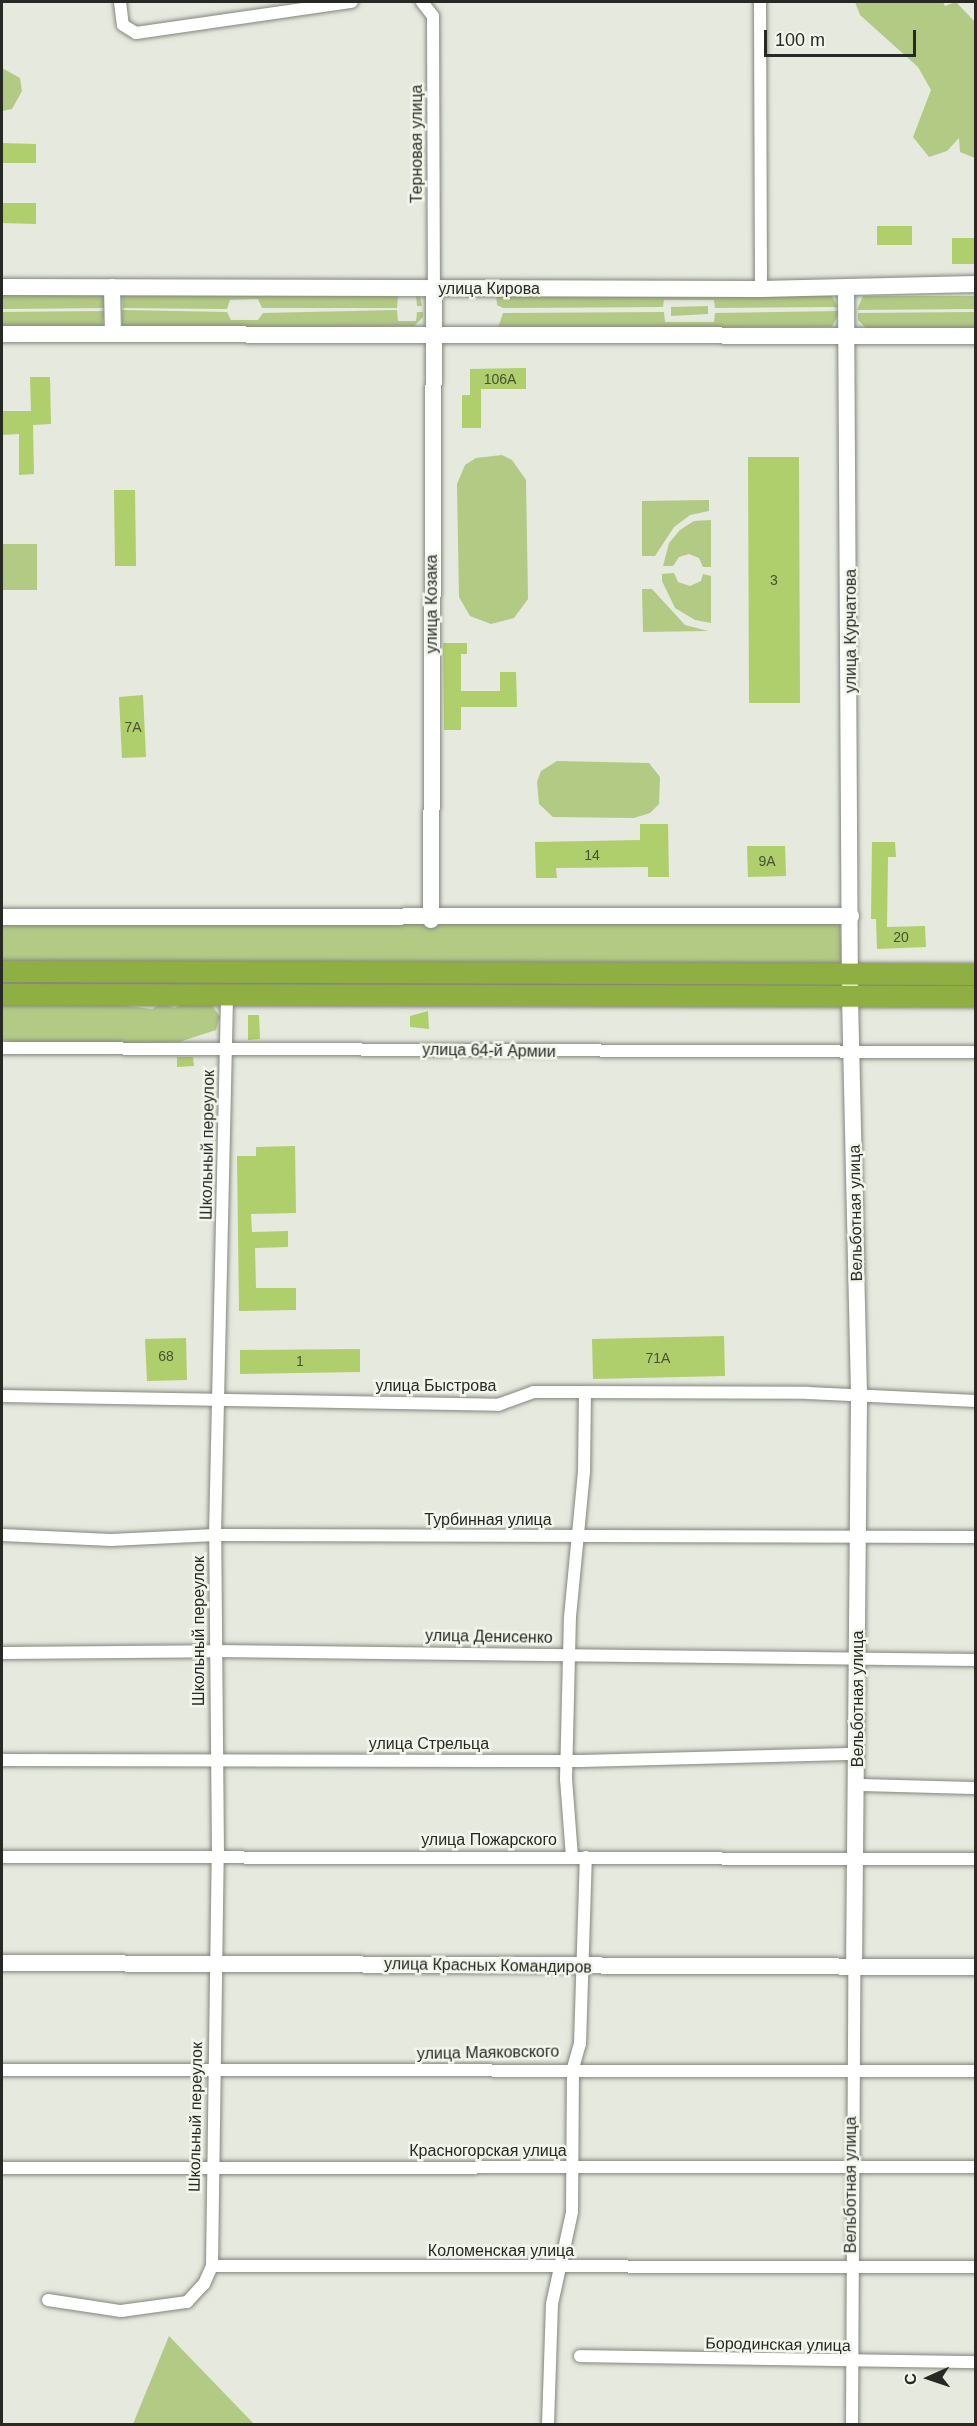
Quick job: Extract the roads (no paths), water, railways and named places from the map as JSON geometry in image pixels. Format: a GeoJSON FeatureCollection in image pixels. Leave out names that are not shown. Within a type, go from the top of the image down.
{"type":"FeatureCollection","features":[{"type":"Feature","properties":{"kind":"highway"},"geometry":{"type":"LineString","coordinates":[[2,971],[975,974]]}},
{"type":"Feature","properties":{"kind":"highway"},"geometry":{"type":"LineString","coordinates":[[2,994],[975,996]]}},
{"type":"Feature","properties":{"kind":"street"},"geometry":{"type":"LineString","coordinates":[[120,2],[123,25],[136,33],[352,2]]}},
{"type":"Feature","properties":{"kind":"street","name":"Терновая улица"},"geometry":{"type":"LineString","coordinates":[[422,2],[433,16],[434,289]]}},
{"type":"Feature","properties":{"kind":"street"},"geometry":{"type":"LineString","coordinates":[[760,2],[761,289]]}},
{"type":"Feature","properties":{"kind":"street","name":"улица Кирова"},"geometry":{"type":"LineString","coordinates":[[2,287],[761,289],[975,284]]}},
{"type":"Feature","properties":{"kind":"street"},"geometry":{"type":"LineString","coordinates":[[112,287],[113,334]]}},
{"type":"Feature","properties":{"kind":"street","name":"улица Курчатова"},"geometry":{"type":"LineString","coordinates":[[846,288],[850,974]]}},
{"type":"Feature","properties":{"kind":"street","name":"улица Козака"},"geometry":{"type":"LineString","coordinates":[[431,920],[434,289]]}},
{"type":"Feature","properties":{"kind":"street"},"geometry":{"type":"LineString","coordinates":[[2,334],[975,336]]}},
{"type":"Feature","properties":{"kind":"street"},"geometry":{"type":"LineString","coordinates":[[2,917],[431,920],[851,916]]}},
{"type":"Feature","properties":{"kind":"street","name":"Вельботная улица"},"geometry":{"type":"LineString","coordinates":[[850,974],[859,1398],[856,1536],[858,1785],[851,2166],[852,2424]]}},
{"type":"Feature","properties":{"kind":"street","name":"Школьный переулок"},"geometry":{"type":"LineString","coordinates":[[212,2266],[211,2165],[218,1856],[215,1760],[215,1535],[227,996]]}},
{"type":"Feature","properties":{"kind":"street","name":"улица 64-й Армии"},"geometry":{"type":"LineString","coordinates":[[2,1048],[227,1047],[714,1054],[852,1051],[975,1052]]}},
{"type":"Feature","properties":{"kind":"street","name":"улица Быстрова"},"geometry":{"type":"LineString","coordinates":[[2,1396],[218,1398],[498,1405],[533,1392],[808,1393],[859,1398],[975,1401]]}},
{"type":"Feature","properties":{"kind":"street"},"geometry":{"type":"LineString","coordinates":[[572,1857],[568,1761],[570,1655],[574,1537],[584,1472],[585,1392]]}},
{"type":"Feature","properties":{"kind":"street","name":"Турбинная улица"},"geometry":{"type":"LineString","coordinates":[[2,1534],[111,1540],[215,1535],[975,1537]]}},
{"type":"Feature","properties":{"kind":"street","name":"улица Денисенко"},"geometry":{"type":"LineString","coordinates":[[2,1653],[215,1651],[975,1660]]}},
{"type":"Feature","properties":{"kind":"street","name":"улица Стрельца"},"geometry":{"type":"LineString","coordinates":[[2,1760],[568,1761],[857,1754]]}},
{"type":"Feature","properties":{"kind":"street"},"geometry":{"type":"LineString","coordinates":[[858,1785],[975,1788]]}},
{"type":"Feature","properties":{"kind":"street","name":"улица Пожарского"},"geometry":{"type":"LineString","coordinates":[[2,1857],[975,1859]]}},
{"type":"Feature","properties":{"kind":"street"},"geometry":{"type":"LineString","coordinates":[[548,2424],[558,2268],[572,2212],[570,2167],[576,2148],[573,2068],[580,2044],[586,1857]]}},
{"type":"Feature","properties":{"kind":"street","name":"улица Красных Командиров"},"geometry":{"type":"LineString","coordinates":[[2,1963],[215,1962],[582,1967],[975,1967]]}},
{"type":"Feature","properties":{"kind":"street","name":"улица Маяковского"},"geometry":{"type":"LineString","coordinates":[[2,2070],[213,2067],[311,2072],[573,2068],[975,2071]]}},
{"type":"Feature","properties":{"kind":"street","name":"Красногорская улица"},"geometry":{"type":"LineString","coordinates":[[2,2168],[211,2165],[975,2167]]}},
{"type":"Feature","properties":{"kind":"street"},"geometry":{"type":"LineString","coordinates":[[48,2300],[121,2311],[187,2302],[204,2284],[212,2266]]}},
{"type":"Feature","properties":{"kind":"street","name":"Коломенская улица"},"geometry":{"type":"LineString","coordinates":[[212,2266],[558,2268],[975,2266]]}},
{"type":"Feature","properties":{"kind":"street","name":"Бородинская улица"},"geometry":{"type":"LineString","coordinates":[[580,2356],[852,2362],[975,2362]]}}]}
